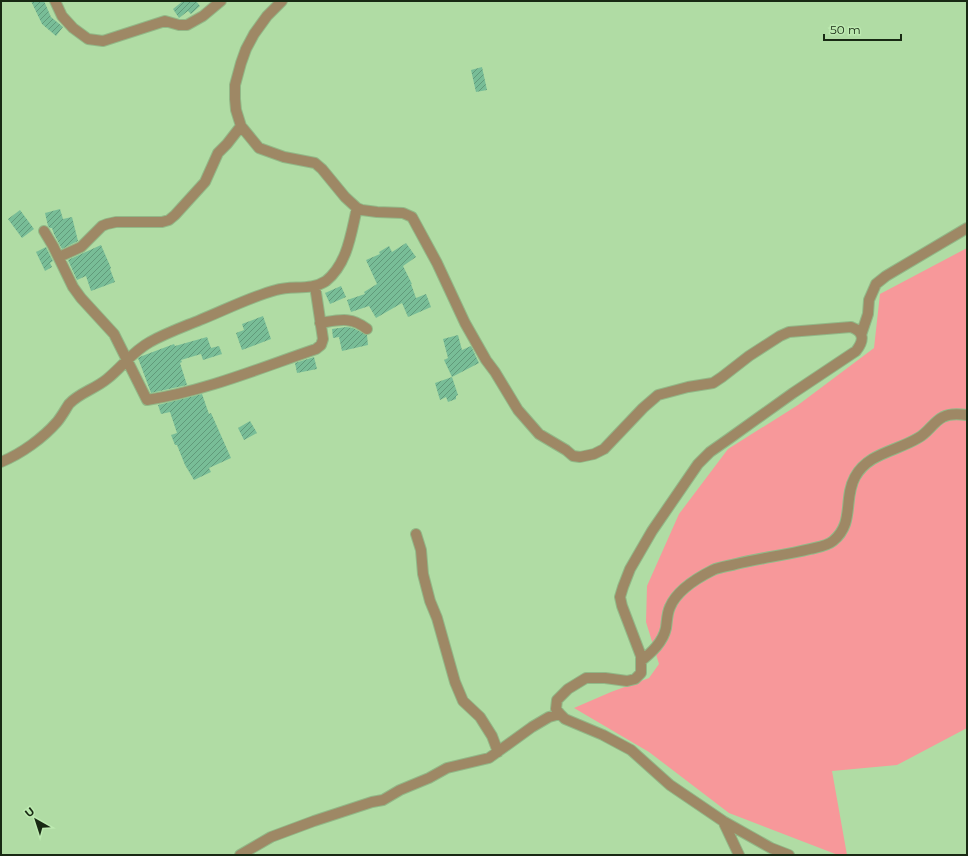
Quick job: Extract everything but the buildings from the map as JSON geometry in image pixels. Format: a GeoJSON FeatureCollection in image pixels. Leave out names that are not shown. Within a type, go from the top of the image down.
{"type":"FeatureCollection","features":[{"type":"Feature","properties":{"kind":"street"},"geometry":{"type":"LineString","coordinates":[[55,1],[62,16],[73,28],[88,39],[95,41],[103,41],[164,21],[179,25],[187,25],[203,16],[222,1]]}},
{"type":"Feature","properties":{"kind":"street"},"geometry":{"type":"LineString","coordinates":[[282,1],[267,16],[254,34],[241,63],[235,84],[236,110],[241,126],[260,148],[284,157],[315,163],[322,168],[345,197],[357,208],[377,212],[403,213],[412,217],[437,263],[465,323],[486,360],[518,410],[539,434],[566,450],[573,456],[580,457],[594,454],[604,449],[642,408],[658,396],[688,386],[713,383],[765,345],[789,332],[851,327],[856,329],[861,335]]}},
{"type":"Feature","properties":{"kind":"street"},"geometry":{"type":"LineString","coordinates":[[59,257],[81,247],[102,226],[107,224],[116,222],[162,222],[169,220],[176,215],[205,182],[218,153],[241,126]]}},
{"type":"Feature","properties":{"kind":"street"},"geometry":{"type":"LineString","coordinates":[[1,462],[27,448],[58,421],[76,398],[104,381],[127,359],[149,342],[257,295],[278,289],[315,286],[325,282],[338,267],[348,250],[357,208]]}},
{"type":"Feature","properties":{"kind":"street"},"geometry":{"type":"LineString","coordinates":[[789,855],[771,848],[722,821],[670,785],[631,750],[603,735],[565,719],[556,708],[557,700],[573,684],[586,678],[605,678],[628,681],[635,679],[641,673],[641,661],[636,641],[620,597],[630,569],[652,531],[698,464],[710,452],[793,393],[856,351],[860,346],[862,339],[861,335],[868,314],[869,300],[876,284],[886,276],[967,228]]}},
{"type":"Feature","properties":{"kind":"street"},"geometry":{"type":"LineString","coordinates":[[44,231],[59,257],[73,287],[81,298],[114,334],[147,400],[168,397],[225,380],[316,349],[321,345],[323,339],[315,286]]}},
{"type":"Feature","properties":{"kind":"street"},"geometry":{"type":"LineString","coordinates":[[320,322],[347,319],[354,321],[367,329]]}},
{"type":"Feature","properties":{"kind":"street"},"geometry":{"type":"LineString","coordinates":[[641,661],[659,644],[664,636],[669,609],[672,602],[692,582],[714,569],[806,550],[831,543],[841,534],[844,529],[848,515],[852,485],[855,478],[866,464],[877,456],[919,438],[944,416],[955,414],[967,415]]}},
{"type":"Feature","properties":{"kind":"street"},"geometry":{"type":"LineString","coordinates":[[416,534],[421,550],[423,574],[430,601],[437,618],[455,682],[463,701],[480,717],[492,736],[498,752]]}},
{"type":"Feature","properties":{"kind":"street"},"geometry":{"type":"LineString","coordinates":[[240,855],[271,837],[314,820],[383,800],[400,790],[429,778],[447,768],[489,758],[532,727],[549,717],[560,714]]}},
{"type":"Feature","properties":{"kind":"street"},"geometry":{"type":"LineString","coordinates":[[722,821],[739,855]]}},
{"type":"Feature","properties":{"kind":"shaded area"},"geometry":{"type":"Polygon","coordinates":[[[967,248],[967,728],[897,765],[832,771],[847,855],[838,855],[729,813],[649,752],[574,708],[649,678],[659,664],[646,622],[647,586],[679,514],[728,449],[798,405],[874,348],[880,294],[967,248]]]}}]}
